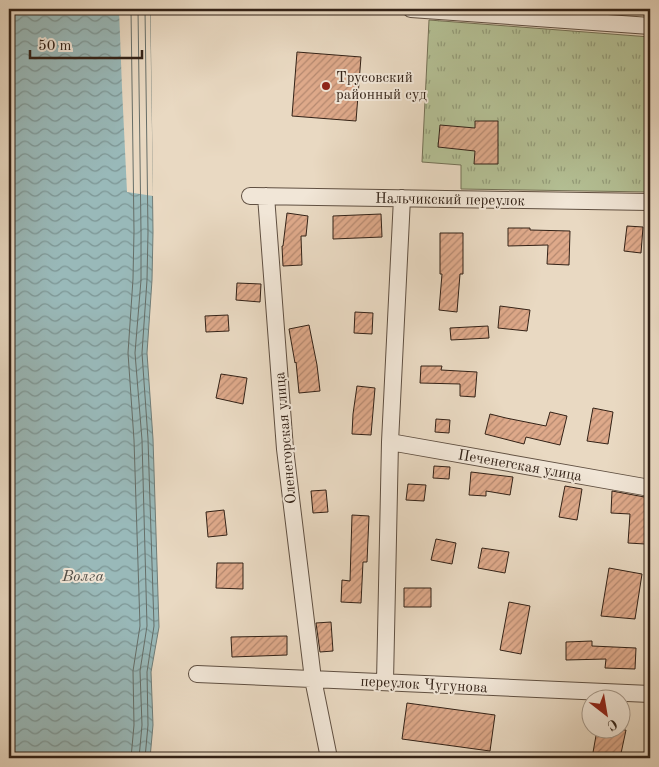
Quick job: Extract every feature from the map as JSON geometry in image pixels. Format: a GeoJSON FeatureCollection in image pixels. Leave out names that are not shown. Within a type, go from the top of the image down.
{"type":"FeatureCollection","features":[{"type":"Feature","properties":{"kind":"street"},"geometry":{"type":"LineString","coordinates":[[411,9],[650,26]]}},
{"type":"Feature","properties":{"kind":"street","name":"Нальчикский переулок"},"geometry":{"type":"LineString","coordinates":[[258,196],[650,202]]}},
{"type":"Feature","properties":{"kind":"street","name":"Оленегорская улица"},"geometry":{"type":"LineString","coordinates":[[258,196],[285,449],[313,679],[329,758]]}},
{"type":"Feature","properties":{"kind":"street"},"geometry":{"type":"LineString","coordinates":[[385,682],[390,442],[402,198]]}},
{"type":"Feature","properties":{"kind":"street","name":"Печенегская улица"},"geometry":{"type":"LineString","coordinates":[[390,442],[650,488]]}},
{"type":"Feature","properties":{"kind":"street","name":"переулок Чугунова"},"geometry":{"type":"LineString","coordinates":[[197,674],[650,694]]}},
{"type":"Feature","properties":{"kind":"green space"},"geometry":{"type":"Polygon","coordinates":[[[429,20],[650,37],[650,192],[461,189],[461,165],[422,162],[429,20]]]}},
{"type":"Feature","properties":{"kind":"water","name":"Волга"},"geometry":{"type":"Polygon","coordinates":[[[9,9],[150,9],[153,232],[147,353],[153,439],[159,627],[151,672],[153,725],[150,758],[9,758],[9,9]]]}},
{"type":"Feature","properties":{"kind":"pier"},"geometry":{"type":"Polygon","coordinates":[[[119,9],[150,9],[153,196],[127,192],[119,9]]]}},
{"type":"Feature","properties":{"kind":"building","name":"Трусовский районный суд"},"geometry":{"type":"Polygon","coordinates":[[[297,52],[361,57],[356,121],[292,116],[297,52]]]}},
{"type":"Feature","properties":{"kind":"building"},"geometry":{"type":"Polygon","coordinates":[[[475,121],[498,121],[498,164],[474,164],[475,151],[438,147],[440,125],[475,128],[475,121]]]}},
{"type":"Feature","properties":{"kind":"building"},"geometry":{"type":"Polygon","coordinates":[[[287,213],[308,216],[306,236],[301,236],[302,265],[283,266],[282,246],[287,213]]]}},
{"type":"Feature","properties":{"kind":"building"},"geometry":{"type":"Polygon","coordinates":[[[381,214],[382,237],[333,239],[333,216],[381,214]]]}},
{"type":"Feature","properties":{"kind":"building"},"geometry":{"type":"Polygon","coordinates":[[[627,226],[643,227],[641,253],[624,251],[627,226]]]}},
{"type":"Feature","properties":{"kind":"building"},"geometry":{"type":"Polygon","coordinates":[[[508,228],[570,231],[569,265],[547,264],[548,245],[508,246],[508,228]]]}},
{"type":"Feature","properties":{"kind":"building"},"geometry":{"type":"Polygon","coordinates":[[[440,233],[463,233],[463,274],[460,274],[457,312],[439,310],[442,274],[440,274],[440,233]]]}},
{"type":"Feature","properties":{"kind":"building"},"geometry":{"type":"Polygon","coordinates":[[[237,283],[261,284],[260,302],[236,300],[237,283]]]}},
{"type":"Feature","properties":{"kind":"building"},"geometry":{"type":"Polygon","coordinates":[[[500,306],[530,310],[527,331],[498,328],[500,306]]]}},
{"type":"Feature","properties":{"kind":"building"},"geometry":{"type":"Polygon","coordinates":[[[355,312],[373,313],[372,334],[354,333],[355,312]]]}},
{"type":"Feature","properties":{"kind":"building"},"geometry":{"type":"Polygon","coordinates":[[[228,315],[229,331],[206,332],[205,316],[228,315]]]}},
{"type":"Feature","properties":{"kind":"building"},"geometry":{"type":"Polygon","coordinates":[[[309,325],[320,391],[299,393],[296,362],[289,329],[309,325]]]}},
{"type":"Feature","properties":{"kind":"building"},"geometry":{"type":"Polygon","coordinates":[[[488,326],[489,338],[451,340],[450,328],[488,326]]]}},
{"type":"Feature","properties":{"kind":"building"},"geometry":{"type":"Polygon","coordinates":[[[421,366],[442,366],[441,370],[477,372],[475,397],[460,396],[460,384],[420,383],[421,366]]]}},
{"type":"Feature","properties":{"kind":"building"},"geometry":{"type":"Polygon","coordinates":[[[221,374],[247,378],[243,404],[216,398],[221,374]]]}},
{"type":"Feature","properties":{"kind":"building"},"geometry":{"type":"Polygon","coordinates":[[[357,386],[375,388],[371,435],[352,434],[357,386]]]}},
{"type":"Feature","properties":{"kind":"building"},"geometry":{"type":"Polygon","coordinates":[[[593,408],[613,412],[608,444],[587,441],[593,408]]]}},
{"type":"Feature","properties":{"kind":"building"},"geometry":{"type":"Polygon","coordinates":[[[550,412],[567,416],[560,445],[526,437],[524,444],[485,434],[490,414],[546,426],[550,412]]]}},
{"type":"Feature","properties":{"kind":"building"},"geometry":{"type":"Polygon","coordinates":[[[436,419],[450,420],[449,433],[435,432],[436,419]]]}},
{"type":"Feature","properties":{"kind":"building"},"geometry":{"type":"Polygon","coordinates":[[[434,466],[450,467],[449,479],[433,478],[434,466]]]}},
{"type":"Feature","properties":{"kind":"building"},"geometry":{"type":"Polygon","coordinates":[[[471,472],[513,477],[510,495],[486,491],[486,496],[469,495],[471,472]]]}},
{"type":"Feature","properties":{"kind":"building"},"geometry":{"type":"Polygon","coordinates":[[[408,484],[426,485],[424,501],[406,500],[408,484]]]}},
{"type":"Feature","properties":{"kind":"building"},"geometry":{"type":"Polygon","coordinates":[[[565,486],[582,489],[577,520],[559,517],[565,486]]]}},
{"type":"Feature","properties":{"kind":"building"},"geometry":{"type":"Polygon","coordinates":[[[326,490],[328,512],[313,513],[311,491],[326,490]]]}},
{"type":"Feature","properties":{"kind":"building"},"geometry":{"type":"Polygon","coordinates":[[[612,491],[650,498],[650,515],[647,515],[645,544],[628,543],[630,514],[611,513],[612,491]]]}},
{"type":"Feature","properties":{"kind":"building"},"geometry":{"type":"Polygon","coordinates":[[[224,510],[227,535],[208,537],[206,512],[224,510]]]}},
{"type":"Feature","properties":{"kind":"building"},"geometry":{"type":"Polygon","coordinates":[[[352,515],[369,516],[367,562],[363,562],[361,603],[341,602],[342,580],[350,581],[352,515]]]}},
{"type":"Feature","properties":{"kind":"building"},"geometry":{"type":"Polygon","coordinates":[[[436,539],[456,543],[452,564],[431,560],[436,539]]]}},
{"type":"Feature","properties":{"kind":"building"},"geometry":{"type":"Polygon","coordinates":[[[482,548],[509,552],[505,573],[478,568],[482,548]]]}},
{"type":"Feature","properties":{"kind":"building"},"geometry":{"type":"Polygon","coordinates":[[[217,563],[243,563],[243,589],[216,588],[217,563]]]}},
{"type":"Feature","properties":{"kind":"building"},"geometry":{"type":"Polygon","coordinates":[[[609,568],[642,574],[635,619],[601,616],[609,568]]]}},
{"type":"Feature","properties":{"kind":"building"},"geometry":{"type":"Polygon","coordinates":[[[404,588],[431,588],[431,607],[404,607],[404,588]]]}},
{"type":"Feature","properties":{"kind":"building"},"geometry":{"type":"Polygon","coordinates":[[[509,602],[530,606],[521,654],[500,650],[509,602]]]}},
{"type":"Feature","properties":{"kind":"building"},"geometry":{"type":"Polygon","coordinates":[[[331,622],[333,651],[320,652],[316,623],[331,622]]]}},
{"type":"Feature","properties":{"kind":"building"},"geometry":{"type":"Polygon","coordinates":[[[287,636],[287,655],[232,657],[231,637],[287,636]]]}},
{"type":"Feature","properties":{"kind":"building"},"geometry":{"type":"Polygon","coordinates":[[[592,641],[592,646],[636,648],[635,669],[605,668],[606,659],[566,660],[566,642],[592,641]]]}},
{"type":"Feature","properties":{"kind":"building"},"geometry":{"type":"Polygon","coordinates":[[[407,703],[495,715],[490,751],[402,739],[407,703]]]}},
{"type":"Feature","properties":{"kind":"building"},"geometry":{"type":"Polygon","coordinates":[[[595,740],[624,740],[620,758],[592,758],[595,740]]]}},
{"type":"Feature","properties":{"kind":"place","name":"Трусовский районный суд"},"geometry":{"type":"Point","coordinates":[326,86]}}]}
